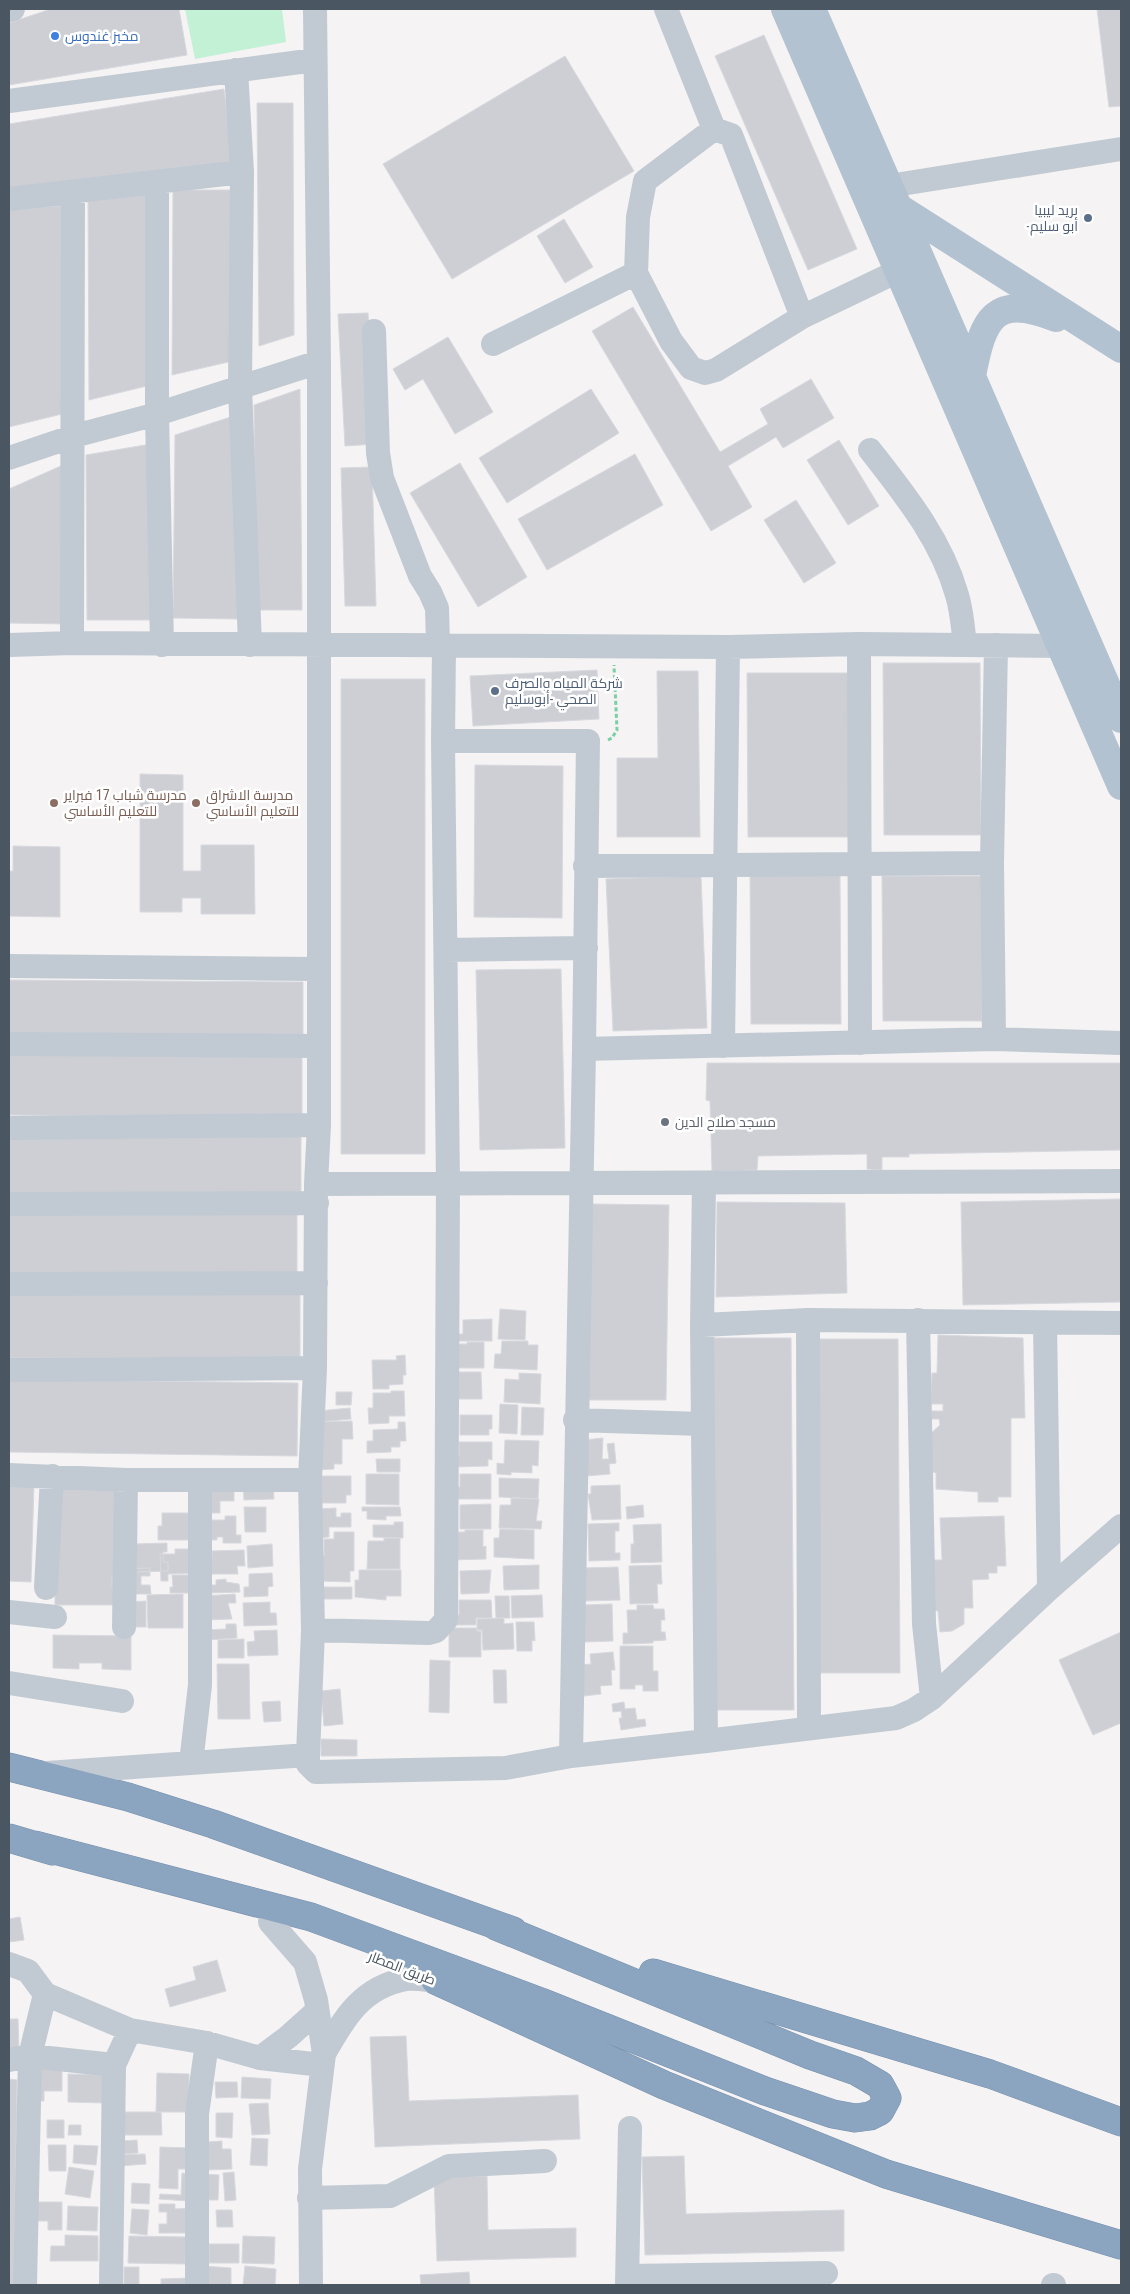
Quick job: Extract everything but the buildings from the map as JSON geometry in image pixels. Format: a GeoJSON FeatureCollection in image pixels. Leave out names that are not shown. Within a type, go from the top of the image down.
{"type":"FeatureCollection","features":[{"type":"Feature","properties":{"kind":"highway"},"geometry":{"type":"LineString","coordinates":[[9,1767],[128,1797],[213,1824],[496,1926],[810,2055],[856,2072],[880,2085],[887,2098],[880,2111],[870,2116],[855,2118],[833,2114],[765,2090],[541,2002],[311,1917],[35,1844]]}},
{"type":"Feature","properties":{"kind":"highway","name":"طريق المطار"},"geometry":{"type":"LineString","coordinates":[[9,1838],[35,1844],[329,1940],[437,1981],[664,2085],[886,2174],[1121,2245]]}},
{"type":"Feature","properties":{"kind":"highway"},"geometry":{"type":"LineString","coordinates":[[496,1926],[784,2014],[990,2074],[1121,2122]]}},
{"type":"Feature","properties":{"kind":"main road"},"geometry":{"type":"LineString","coordinates":[[785,9],[1121,786]]}},
{"type":"Feature","properties":{"kind":"main road"},"geometry":{"type":"LineString","coordinates":[[812,9],[1121,719]]}},
{"type":"Feature","properties":{"kind":"main road"},"geometry":{"type":"LineString","coordinates":[[894,196],[1121,350]]}},
{"type":"Feature","properties":{"kind":"main road"},"geometry":{"type":"LineString","coordinates":[[972,376],[978,343],[985,328],[997,314],[1011,308],[1034,309],[1092,332]]}},
{"type":"Feature","properties":{"kind":"street"},"geometry":{"type":"LineString","coordinates":[[9,10],[13,9]]}},
{"type":"Feature","properties":{"kind":"street"},"geometry":{"type":"LineString","coordinates":[[315,9],[319,362],[320,645],[317,970],[319,1125],[315,1368],[310,1480],[313,1630],[308,1764],[316,1772],[505,1768],[570,1756],[896,1718],[914,1710],[932,1698],[1049,1589],[1121,1526]]}},
{"type":"Feature","properties":{"kind":"street"},"geometry":{"type":"LineString","coordinates":[[666,9],[714,129],[731,135],[802,317]]}},
{"type":"Feature","properties":{"kind":"street"},"geometry":{"type":"LineString","coordinates":[[9,102],[315,60]]}},
{"type":"Feature","properties":{"kind":"street"},"geometry":{"type":"LineString","coordinates":[[236,70],[242,172],[240,387],[250,645]]}},
{"type":"Feature","properties":{"kind":"street"},"geometry":{"type":"LineString","coordinates":[[714,129],[644,181],[638,216],[636,273],[671,341],[691,368],[705,373],[716,370],[802,317],[898,271]]}},
{"type":"Feature","properties":{"kind":"street"},"geometry":{"type":"LineString","coordinates":[[894,196],[1121,149]]}},
{"type":"Feature","properties":{"kind":"street"},"geometry":{"type":"LineString","coordinates":[[9,199],[242,172]]}},
{"type":"Feature","properties":{"kind":"street"},"geometry":{"type":"LineString","coordinates":[[157,182],[157,414],[162,645]]}},
{"type":"Feature","properties":{"kind":"street"},"geometry":{"type":"LineString","coordinates":[[72,643],[74,436],[73,192]]}},
{"type":"Feature","properties":{"kind":"street"},"geometry":{"type":"LineString","coordinates":[[493,344],[636,273]]}},
{"type":"Feature","properties":{"kind":"street"},"geometry":{"type":"LineString","coordinates":[[313,1630],[428,1633],[436,1631],[446,1620],[448,1184],[441,646],[437,608],[416,568],[382,478],[378,453],[374,332]]}},
{"type":"Feature","properties":{"kind":"street"},"geometry":{"type":"LineString","coordinates":[[9,458],[74,436],[157,414],[319,362]]}},
{"type":"Feature","properties":{"kind":"street"},"geometry":{"type":"LineString","coordinates":[[870,450],[915,508],[933,536],[958,596],[965,645]]}},
{"type":"Feature","properties":{"kind":"street"},"geometry":{"type":"LineString","coordinates":[[9,645],[72,643],[613,647],[859,644],[1061,646]]}},
{"type":"Feature","properties":{"kind":"street"},"geometry":{"type":"LineString","coordinates":[[859,644],[860,1043]]}},
{"type":"Feature","properties":{"kind":"street"},"geometry":{"type":"LineString","coordinates":[[994,1039],[992,863],[996,645]]}},
{"type":"Feature","properties":{"kind":"street"},"geometry":{"type":"LineString","coordinates":[[723,1046],[728,647]]}},
{"type":"Feature","properties":{"kind":"street"},"geometry":{"type":"LineString","coordinates":[[442,741],[588,741],[585,866],[586,948],[575,1420],[570,1756]]}},
{"type":"Feature","properties":{"kind":"street"},"geometry":{"type":"LineString","coordinates":[[585,866],[992,863]]}},
{"type":"Feature","properties":{"kind":"street"},"geometry":{"type":"LineString","coordinates":[[446,950],[586,948]]}},
{"type":"Feature","properties":{"kind":"street"},"geometry":{"type":"LineString","coordinates":[[9,966],[317,970]]}},
{"type":"Feature","properties":{"kind":"street"},"geometry":{"type":"LineString","coordinates":[[584,1049],[994,1039],[1121,1043]]}},
{"type":"Feature","properties":{"kind":"street"},"geometry":{"type":"LineString","coordinates":[[9,1044],[318,1046]]}},
{"type":"Feature","properties":{"kind":"street"},"geometry":{"type":"LineString","coordinates":[[9,1128],[319,1125]]}},
{"type":"Feature","properties":{"kind":"street"},"geometry":{"type":"LineString","coordinates":[[9,1204],[317,1194],[448,1184],[1121,1181]]}},
{"type":"Feature","properties":{"kind":"street"},"geometry":{"type":"LineString","coordinates":[[704,1183],[702,1324],[706,1741]]}},
{"type":"Feature","properties":{"kind":"street"},"geometry":{"type":"LineString","coordinates":[[9,1284],[316,1283]]}},
{"type":"Feature","properties":{"kind":"street"},"geometry":{"type":"LineString","coordinates":[[702,1324],[808,1320],[1121,1323]]}},
{"type":"Feature","properties":{"kind":"street"},"geometry":{"type":"LineString","coordinates":[[808,1320],[809,1727]]}},
{"type":"Feature","properties":{"kind":"street"},"geometry":{"type":"LineString","coordinates":[[918,1320],[924,1624],[932,1698]]}},
{"type":"Feature","properties":{"kind":"street"},"geometry":{"type":"LineString","coordinates":[[1045,1323],[1049,1589]]}},
{"type":"Feature","properties":{"kind":"street"},"geometry":{"type":"LineString","coordinates":[[9,1370],[315,1368]]}},
{"type":"Feature","properties":{"kind":"street"},"geometry":{"type":"LineString","coordinates":[[575,1420],[703,1424]]}},
{"type":"Feature","properties":{"kind":"street"},"geometry":{"type":"LineString","coordinates":[[9,1475],[126,1480],[310,1480]]}},
{"type":"Feature","properties":{"kind":"street"},"geometry":{"type":"LineString","coordinates":[[46,1588],[52,1476]]}},
{"type":"Feature","properties":{"kind":"street"},"geometry":{"type":"LineString","coordinates":[[124,1627],[126,1480]]}},
{"type":"Feature","properties":{"kind":"street"},"geometry":{"type":"LineString","coordinates":[[191,1763],[200,1686],[200,1480]]}},
{"type":"Feature","properties":{"kind":"street"},"geometry":{"type":"LineString","coordinates":[[9,1612],[56,1616]]}},
{"type":"Feature","properties":{"kind":"street"},"geometry":{"type":"LineString","coordinates":[[9,1682],[122,1701]]}},
{"type":"Feature","properties":{"kind":"street"},"geometry":{"type":"LineString","coordinates":[[36,1774],[308,1755]]}},
{"type":"Feature","properties":{"kind":"street"},"geometry":{"type":"LineString","coordinates":[[270,1922],[305,1962],[317,2011],[323,2060],[310,2169],[311,2285]]}},
{"type":"Feature","properties":{"kind":"street"},"geometry":{"type":"LineString","coordinates":[[9,1964],[28,1971],[45,1994],[130,2030],[208,2043],[260,2058],[323,2060]]}},
{"type":"Feature","properties":{"kind":"street"},"geometry":{"type":"LineString","coordinates":[[323,2060],[355,2006],[372,1991],[385,1984],[407,1979],[437,1981]]}},
{"type":"Feature","properties":{"kind":"street"},"geometry":{"type":"LineString","coordinates":[[25,2285],[19,2058],[45,1994]]}},
{"type":"Feature","properties":{"kind":"street"},"geometry":{"type":"LineString","coordinates":[[260,2058],[288,2038],[317,2011]]}},
{"type":"Feature","properties":{"kind":"street"},"geometry":{"type":"LineString","coordinates":[[111,2285],[114,2065],[130,2030]]}},
{"type":"Feature","properties":{"kind":"street"},"geometry":{"type":"LineString","coordinates":[[197,2285],[197,2114],[208,2043]]}},
{"type":"Feature","properties":{"kind":"street"},"geometry":{"type":"LineString","coordinates":[[19,2058],[114,2065]]}},
{"type":"Feature","properties":{"kind":"street"},"geometry":{"type":"LineString","coordinates":[[630,2128],[627,2281],[826,2273]]}},
{"type":"Feature","properties":{"kind":"street"},"geometry":{"type":"LineString","coordinates":[[309,2198],[390,2196],[449,2166],[544,2161]]}},
{"type":"Feature","properties":{"kind":"path"},"geometry":{"type":"LineString","coordinates":[[588,741],[605,742],[612,738],[616,730],[613,647]]}},
{"type":"Feature","properties":{"kind":"green space"},"geometry":{"type":"Polygon","coordinates":[[[185,9],[282,9],[286,42],[195,59],[185,9]]]}},
{"type":"Feature","properties":{"kind":"place","name":"مخبز غندوس"},"geometry":{"type":"Point","coordinates":[55,36]}},
{"type":"Feature","properties":{"kind":"place","name":"بريد ليبيا -أبو سليم"},"geometry":{"type":"Point","coordinates":[1088,218]}},
{"type":"Feature","properties":{"kind":"place","name":"شركة المياه والصرف الصحي -أبوسليم"},"geometry":{"type":"Point","coordinates":[495,691]}},
{"type":"Feature","properties":{"kind":"place","name":"مدرسة شباب 17 فبراير للتعليم الأساسي"},"geometry":{"type":"Point","coordinates":[54,803]}},
{"type":"Feature","properties":{"kind":"place","name":"مدرسة الاشراق للتعليم الأساسي"},"geometry":{"type":"Point","coordinates":[196,803]}},
{"type":"Feature","properties":{"kind":"place","name":"مسجد صلاح الدين"},"geometry":{"type":"Point","coordinates":[665,1122]}}]}
